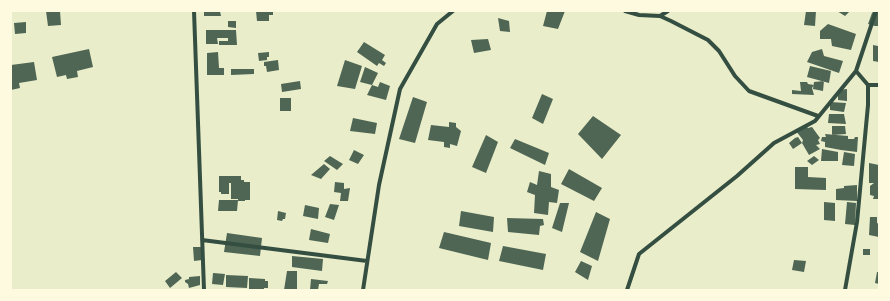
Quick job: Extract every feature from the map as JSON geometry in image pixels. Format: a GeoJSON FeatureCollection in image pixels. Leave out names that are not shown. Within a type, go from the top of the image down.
{"type":"FeatureCollection","features":[{"type":"Feature","properties":{"kind":"street"},"geometry":{"type":"LineString","coordinates":[[194,11],[204,290]]}},
{"type":"Feature","properties":{"kind":"street"},"geometry":{"type":"LineString","coordinates":[[363,290],[379,185],[400,89],[437,24],[453,11]]}},
{"type":"Feature","properties":{"kind":"street"},"geometry":{"type":"LineString","coordinates":[[625,11],[639,15],[660,16],[671,20],[708,40],[718,51],[735,76],[749,91],[818,116]]}},
{"type":"Feature","properties":{"kind":"street"},"geometry":{"type":"LineString","coordinates":[[660,16],[668,11]]}},
{"type":"Feature","properties":{"kind":"street"},"geometry":{"type":"LineString","coordinates":[[627,290],[639,254],[737,176],[774,143],[815,121],[856,71],[876,11]]}},
{"type":"Feature","properties":{"kind":"street"},"geometry":{"type":"LineString","coordinates":[[845,290],[857,222],[868,105],[868,85],[856,71]]}},
{"type":"Feature","properties":{"kind":"street"},"geometry":{"type":"LineString","coordinates":[[868,85],[879,85]]}},
{"type":"Feature","properties":{"kind":"street"},"geometry":{"type":"LineString","coordinates":[[202,240],[367,260]]}},
{"type":"Feature","properties":{"kind":"building"},"geometry":{"type":"Polygon","coordinates":[[[46,11],[60,11],[61,25],[48,26],[46,11]]]}},
{"type":"Feature","properties":{"kind":"building"},"geometry":{"type":"Polygon","coordinates":[[[204,11],[220,11],[221,16],[204,16],[204,11]]]}},
{"type":"Feature","properties":{"kind":"building"},"geometry":{"type":"Polygon","coordinates":[[[256,11],[273,11],[273,15],[269,15],[269,21],[257,21],[256,11]]]}},
{"type":"Feature","properties":{"kind":"building"},"geometry":{"type":"Polygon","coordinates":[[[547,11],[565,11],[558,29],[543,26],[547,11]]]}},
{"type":"Feature","properties":{"kind":"building"},"geometry":{"type":"Polygon","coordinates":[[[806,11],[816,11],[815,26],[804,25],[806,11]]]}},
{"type":"Feature","properties":{"kind":"building"},"geometry":{"type":"Polygon","coordinates":[[[837,11],[850,11],[845,16],[837,11]]]}},
{"type":"Feature","properties":{"kind":"building"},"geometry":{"type":"Polygon","coordinates":[[[874,11],[879,12],[879,26],[868,24],[874,11]]]}},
{"type":"Feature","properties":{"kind":"building"},"geometry":{"type":"Polygon","coordinates":[[[498,18],[509,21],[510,32],[500,31],[498,18]]]}},
{"type":"Feature","properties":{"kind":"building"},"geometry":{"type":"Polygon","coordinates":[[[228,21],[236,21],[236,28],[228,27],[228,21]]]}},
{"type":"Feature","properties":{"kind":"building"},"geometry":{"type":"Polygon","coordinates":[[[26,22],[26,33],[15,34],[14,23],[26,22]]]}},
{"type":"Feature","properties":{"kind":"building"},"geometry":{"type":"Polygon","coordinates":[[[828,24],[856,34],[851,50],[832,46],[831,39],[820,39],[820,31],[828,24]]]}},
{"type":"Feature","properties":{"kind":"building"},"geometry":{"type":"Polygon","coordinates":[[[206,30],[236,30],[237,45],[219,45],[219,41],[228,41],[228,38],[217,38],[218,44],[206,44],[206,30]]]}},
{"type":"Feature","properties":{"kind":"building"},"geometry":{"type":"Polygon","coordinates":[[[488,39],[491,50],[474,53],[471,40],[488,39]]]}},
{"type":"Feature","properties":{"kind":"building"},"geometry":{"type":"Polygon","coordinates":[[[364,42],[385,55],[382,60],[386,63],[384,66],[379,63],[377,66],[357,52],[364,42]]]}},
{"type":"Feature","properties":{"kind":"building"},"geometry":{"type":"Polygon","coordinates":[[[873,45],[878,46],[879,62],[873,61],[873,45]]]}},
{"type":"Feature","properties":{"kind":"building"},"geometry":{"type":"Polygon","coordinates":[[[89,49],[93,67],[77,71],[78,77],[67,79],[66,75],[57,77],[52,57],[89,49]]]}},
{"type":"Feature","properties":{"kind":"building"},"geometry":{"type":"Polygon","coordinates":[[[822,49],[824,56],[843,61],[839,73],[807,62],[812,52],[822,49]]]}},
{"type":"Feature","properties":{"kind":"building"},"geometry":{"type":"Polygon","coordinates":[[[218,52],[219,68],[224,68],[224,75],[207,75],[207,53],[218,52]]]}},
{"type":"Feature","properties":{"kind":"building"},"geometry":{"type":"Polygon","coordinates":[[[269,52],[269,57],[267,57],[267,60],[259,61],[258,53],[269,52]]]}},
{"type":"Feature","properties":{"kind":"building"},"geometry":{"type":"Polygon","coordinates":[[[278,60],[279,70],[267,72],[264,62],[278,60]]]}},
{"type":"Feature","properties":{"kind":"building"},"geometry":{"type":"Polygon","coordinates":[[[345,60],[362,66],[355,89],[337,86],[345,60]]]}},
{"type":"Feature","properties":{"kind":"building"},"geometry":{"type":"Polygon","coordinates":[[[34,62],[37,80],[19,83],[20,88],[11,90],[11,65],[34,62]]]}},
{"type":"Feature","properties":{"kind":"building"},"geometry":{"type":"Polygon","coordinates":[[[810,66],[831,71],[829,83],[807,77],[810,66]]]}},
{"type":"Feature","properties":{"kind":"building"},"geometry":{"type":"Polygon","coordinates":[[[365,67],[378,73],[372,85],[360,82],[365,67]]]}},
{"type":"Feature","properties":{"kind":"building"},"geometry":{"type":"Polygon","coordinates":[[[231,69],[254,69],[254,74],[231,75],[231,69]]]}},
{"type":"Feature","properties":{"kind":"building"},"geometry":{"type":"Polygon","coordinates":[[[300,81],[301,89],[282,92],[281,84],[300,81]]]}},
{"type":"Feature","properties":{"kind":"building"},"geometry":{"type":"Polygon","coordinates":[[[824,81],[823,91],[813,89],[814,82],[824,81]]]}},
{"type":"Feature","properties":{"kind":"building"},"geometry":{"type":"Polygon","coordinates":[[[380,82],[390,86],[386,100],[367,95],[372,85],[378,87],[380,82]]]}},
{"type":"Feature","properties":{"kind":"building"},"geometry":{"type":"Polygon","coordinates":[[[800,82],[807,82],[808,84],[814,85],[812,88],[814,95],[792,94],[792,90],[801,91],[800,82]]]}},
{"type":"Feature","properties":{"kind":"building"},"geometry":{"type":"Polygon","coordinates":[[[847,89],[847,101],[838,100],[838,90],[847,89]]]}},
{"type":"Feature","properties":{"kind":"building"},"geometry":{"type":"Polygon","coordinates":[[[542,94],[553,99],[543,124],[532,118],[542,94]]]}},
{"type":"Feature","properties":{"kind":"building"},"geometry":{"type":"Polygon","coordinates":[[[413,97],[427,102],[415,143],[399,139],[413,97]]]}},
{"type":"Feature","properties":{"kind":"building"},"geometry":{"type":"Polygon","coordinates":[[[280,98],[291,98],[291,111],[280,111],[280,98]]]}},
{"type":"Feature","properties":{"kind":"building"},"geometry":{"type":"Polygon","coordinates":[[[830,102],[846,103],[844,112],[830,110],[830,102]]]}},
{"type":"Feature","properties":{"kind":"building"},"geometry":{"type":"Polygon","coordinates":[[[829,114],[844,114],[846,124],[828,123],[829,114]]]}},
{"type":"Feature","properties":{"kind":"building"},"geometry":{"type":"Polygon","coordinates":[[[593,116],[621,135],[602,159],[578,134],[593,116]]]}},
{"type":"Feature","properties":{"kind":"building"},"geometry":{"type":"Polygon","coordinates":[[[353,118],[377,123],[375,134],[350,131],[353,118]]]}},
{"type":"Feature","properties":{"kind":"building"},"geometry":{"type":"Polygon","coordinates":[[[449,122],[456,123],[456,127],[461,131],[457,146],[450,144],[450,148],[444,147],[444,142],[428,140],[431,125],[449,127],[449,122]]]}},
{"type":"Feature","properties":{"kind":"building"},"geometry":{"type":"Polygon","coordinates":[[[806,126],[808,128],[812,127],[820,138],[818,140],[820,144],[816,145],[820,149],[809,155],[802,143],[803,140],[796,131],[806,126]]]}},
{"type":"Feature","properties":{"kind":"building"},"geometry":{"type":"Polygon","coordinates":[[[832,126],[845,126],[846,134],[832,135],[832,126]]]}},
{"type":"Feature","properties":{"kind":"building"},"geometry":{"type":"Polygon","coordinates":[[[825,134],[848,136],[848,139],[858,137],[857,152],[825,147],[825,142],[821,141],[822,137],[826,137],[825,134]]]}},
{"type":"Feature","properties":{"kind":"building"},"geometry":{"type":"Polygon","coordinates":[[[486,135],[498,142],[486,173],[472,167],[486,135]]]}},
{"type":"Feature","properties":{"kind":"building"},"geometry":{"type":"Polygon","coordinates":[[[798,137],[802,143],[793,149],[789,143],[798,137]]]}},
{"type":"Feature","properties":{"kind":"building"},"geometry":{"type":"Polygon","coordinates":[[[515,139],[549,153],[545,165],[510,148],[515,139]]]}},
{"type":"Feature","properties":{"kind":"building"},"geometry":{"type":"Polygon","coordinates":[[[822,149],[838,152],[838,161],[821,161],[822,149]]]}},
{"type":"Feature","properties":{"kind":"building"},"geometry":{"type":"Polygon","coordinates":[[[354,150],[364,155],[358,164],[349,160],[354,150]]]}},
{"type":"Feature","properties":{"kind":"building"},"geometry":{"type":"Polygon","coordinates":[[[844,152],[855,154],[854,166],[842,165],[844,152]]]}},
{"type":"Feature","properties":{"kind":"building"},"geometry":{"type":"Polygon","coordinates":[[[330,156],[343,164],[337,170],[324,161],[330,156]]]}},
{"type":"Feature","properties":{"kind":"building"},"geometry":{"type":"Polygon","coordinates":[[[814,156],[819,160],[812,165],[807,161],[814,156]]]}},
{"type":"Feature","properties":{"kind":"building"},"geometry":{"type":"Polygon","coordinates":[[[869,163],[879,165],[879,199],[873,199],[874,196],[870,195],[870,186],[874,183],[869,183],[869,163]]]}},
{"type":"Feature","properties":{"kind":"building"},"geometry":{"type":"Polygon","coordinates":[[[324,164],[330,169],[321,179],[311,175],[324,164]]]}},
{"type":"Feature","properties":{"kind":"building"},"geometry":{"type":"Polygon","coordinates":[[[795,167],[808,167],[808,177],[826,178],[826,190],[795,189],[795,167]]]}},
{"type":"Feature","properties":{"kind":"building"},"geometry":{"type":"Polygon","coordinates":[[[569,169],[602,188],[594,201],[561,184],[569,169]]]}},
{"type":"Feature","properties":{"kind":"building"},"geometry":{"type":"Polygon","coordinates":[[[539,171],[551,174],[551,187],[559,190],[557,203],[549,202],[548,215],[534,213],[535,195],[527,192],[530,182],[537,185],[539,171]]]}},
{"type":"Feature","properties":{"kind":"building"},"geometry":{"type":"Polygon","coordinates":[[[219,176],[241,176],[241,180],[244,180],[244,182],[250,182],[250,200],[238,201],[238,199],[231,199],[231,183],[229,183],[229,194],[221,194],[221,192],[219,192],[219,176]]]}},
{"type":"Feature","properties":{"kind":"building"},"geometry":{"type":"Polygon","coordinates":[[[335,182],[344,183],[344,189],[350,188],[348,201],[340,201],[341,193],[334,192],[335,182]]]}},
{"type":"Feature","properties":{"kind":"building"},"geometry":{"type":"Polygon","coordinates":[[[857,185],[857,201],[836,200],[836,189],[844,188],[844,186],[857,185]]]}},
{"type":"Feature","properties":{"kind":"building"},"geometry":{"type":"Polygon","coordinates":[[[219,200],[238,200],[237,211],[218,211],[219,200]]]}},
{"type":"Feature","properties":{"kind":"building"},"geometry":{"type":"Polygon","coordinates":[[[824,202],[835,203],[835,221],[824,220],[824,202]]]}},
{"type":"Feature","properties":{"kind":"building"},"geometry":{"type":"Polygon","coordinates":[[[847,202],[856,203],[855,225],[845,224],[847,202]]]}},
{"type":"Feature","properties":{"kind":"building"},"geometry":{"type":"Polygon","coordinates":[[[560,203],[569,203],[562,232],[552,228],[560,203]]]}},
{"type":"Feature","properties":{"kind":"building"},"geometry":{"type":"Polygon","coordinates":[[[330,204],[339,205],[334,220],[325,217],[330,204]]]}},
{"type":"Feature","properties":{"kind":"building"},"geometry":{"type":"Polygon","coordinates":[[[305,205],[319,208],[318,219],[303,216],[305,205]]]}},
{"type":"Feature","properties":{"kind":"building"},"geometry":{"type":"Polygon","coordinates":[[[278,211],[286,213],[285,219],[282,221],[277,220],[278,211]]]}},
{"type":"Feature","properties":{"kind":"building"},"geometry":{"type":"Polygon","coordinates":[[[461,211],[494,217],[493,232],[459,226],[461,211]]]}},
{"type":"Feature","properties":{"kind":"building"},"geometry":{"type":"Polygon","coordinates":[[[596,212],[610,219],[598,261],[580,252],[596,212]]]}},
{"type":"Feature","properties":{"kind":"building"},"geometry":{"type":"Polygon","coordinates":[[[870,217],[877,217],[877,223],[879,224],[879,237],[869,235],[870,217]]]}},
{"type":"Feature","properties":{"kind":"building"},"geometry":{"type":"Polygon","coordinates":[[[507,218],[543,219],[544,225],[540,226],[539,235],[508,232],[507,218]]]}},
{"type":"Feature","properties":{"kind":"building"},"geometry":{"type":"Polygon","coordinates":[[[311,229],[330,234],[328,243],[309,240],[311,229]]]}},
{"type":"Feature","properties":{"kind":"building"},"geometry":{"type":"Polygon","coordinates":[[[444,232],[491,243],[488,260],[439,248],[444,232]]]}},
{"type":"Feature","properties":{"kind":"building"},"geometry":{"type":"Polygon","coordinates":[[[227,233],[262,238],[260,256],[224,252],[227,233]]]}},
{"type":"Feature","properties":{"kind":"building"},"geometry":{"type":"Polygon","coordinates":[[[503,246],[546,254],[543,270],[499,261],[503,246]]]}},
{"type":"Feature","properties":{"kind":"building"},"geometry":{"type":"Polygon","coordinates":[[[193,247],[201,247],[202,260],[194,261],[193,247]]]}},
{"type":"Feature","properties":{"kind":"building"},"geometry":{"type":"Polygon","coordinates":[[[863,249],[870,249],[870,255],[863,255],[863,249]]]}},
{"type":"Feature","properties":{"kind":"building"},"geometry":{"type":"Polygon","coordinates":[[[292,256],[323,259],[322,271],[292,267],[292,256]]]}},
{"type":"Feature","properties":{"kind":"building"},"geometry":{"type":"Polygon","coordinates":[[[794,260],[806,261],[804,272],[792,270],[794,260]]]}},
{"type":"Feature","properties":{"kind":"building"},"geometry":{"type":"Polygon","coordinates":[[[581,261],[592,266],[588,280],[575,272],[581,261]]]}},
{"type":"Feature","properties":{"kind":"building"},"geometry":{"type":"Polygon","coordinates":[[[287,271],[297,271],[297,290],[284,290],[287,271]]]}},
{"type":"Feature","properties":{"kind":"building"},"geometry":{"type":"Polygon","coordinates":[[[176,272],[182,278],[170,288],[165,281],[176,272]]]}},
{"type":"Feature","properties":{"kind":"building"},"geometry":{"type":"Polygon","coordinates":[[[877,272],[879,272],[879,284],[875,283],[877,272]]]}},
{"type":"Feature","properties":{"kind":"building"},"geometry":{"type":"Polygon","coordinates":[[[213,273],[225,274],[223,285],[212,284],[213,273]]]}},
{"type":"Feature","properties":{"kind":"building"},"geometry":{"type":"Polygon","coordinates":[[[226,275],[248,276],[247,288],[226,287],[226,275]]]}},
{"type":"Feature","properties":{"kind":"building"},"geometry":{"type":"Polygon","coordinates":[[[200,276],[200,285],[189,288],[185,280],[189,279],[189,277],[200,276]]]}},
{"type":"Feature","properties":{"kind":"building"},"geometry":{"type":"Polygon","coordinates":[[[249,278],[265,279],[265,281],[268,281],[268,288],[264,288],[264,290],[249,290],[249,278]]]}},
{"type":"Feature","properties":{"kind":"building"},"geometry":{"type":"Polygon","coordinates":[[[311,279],[328,281],[327,284],[319,284],[318,290],[310,290],[311,279]]]}}]}
